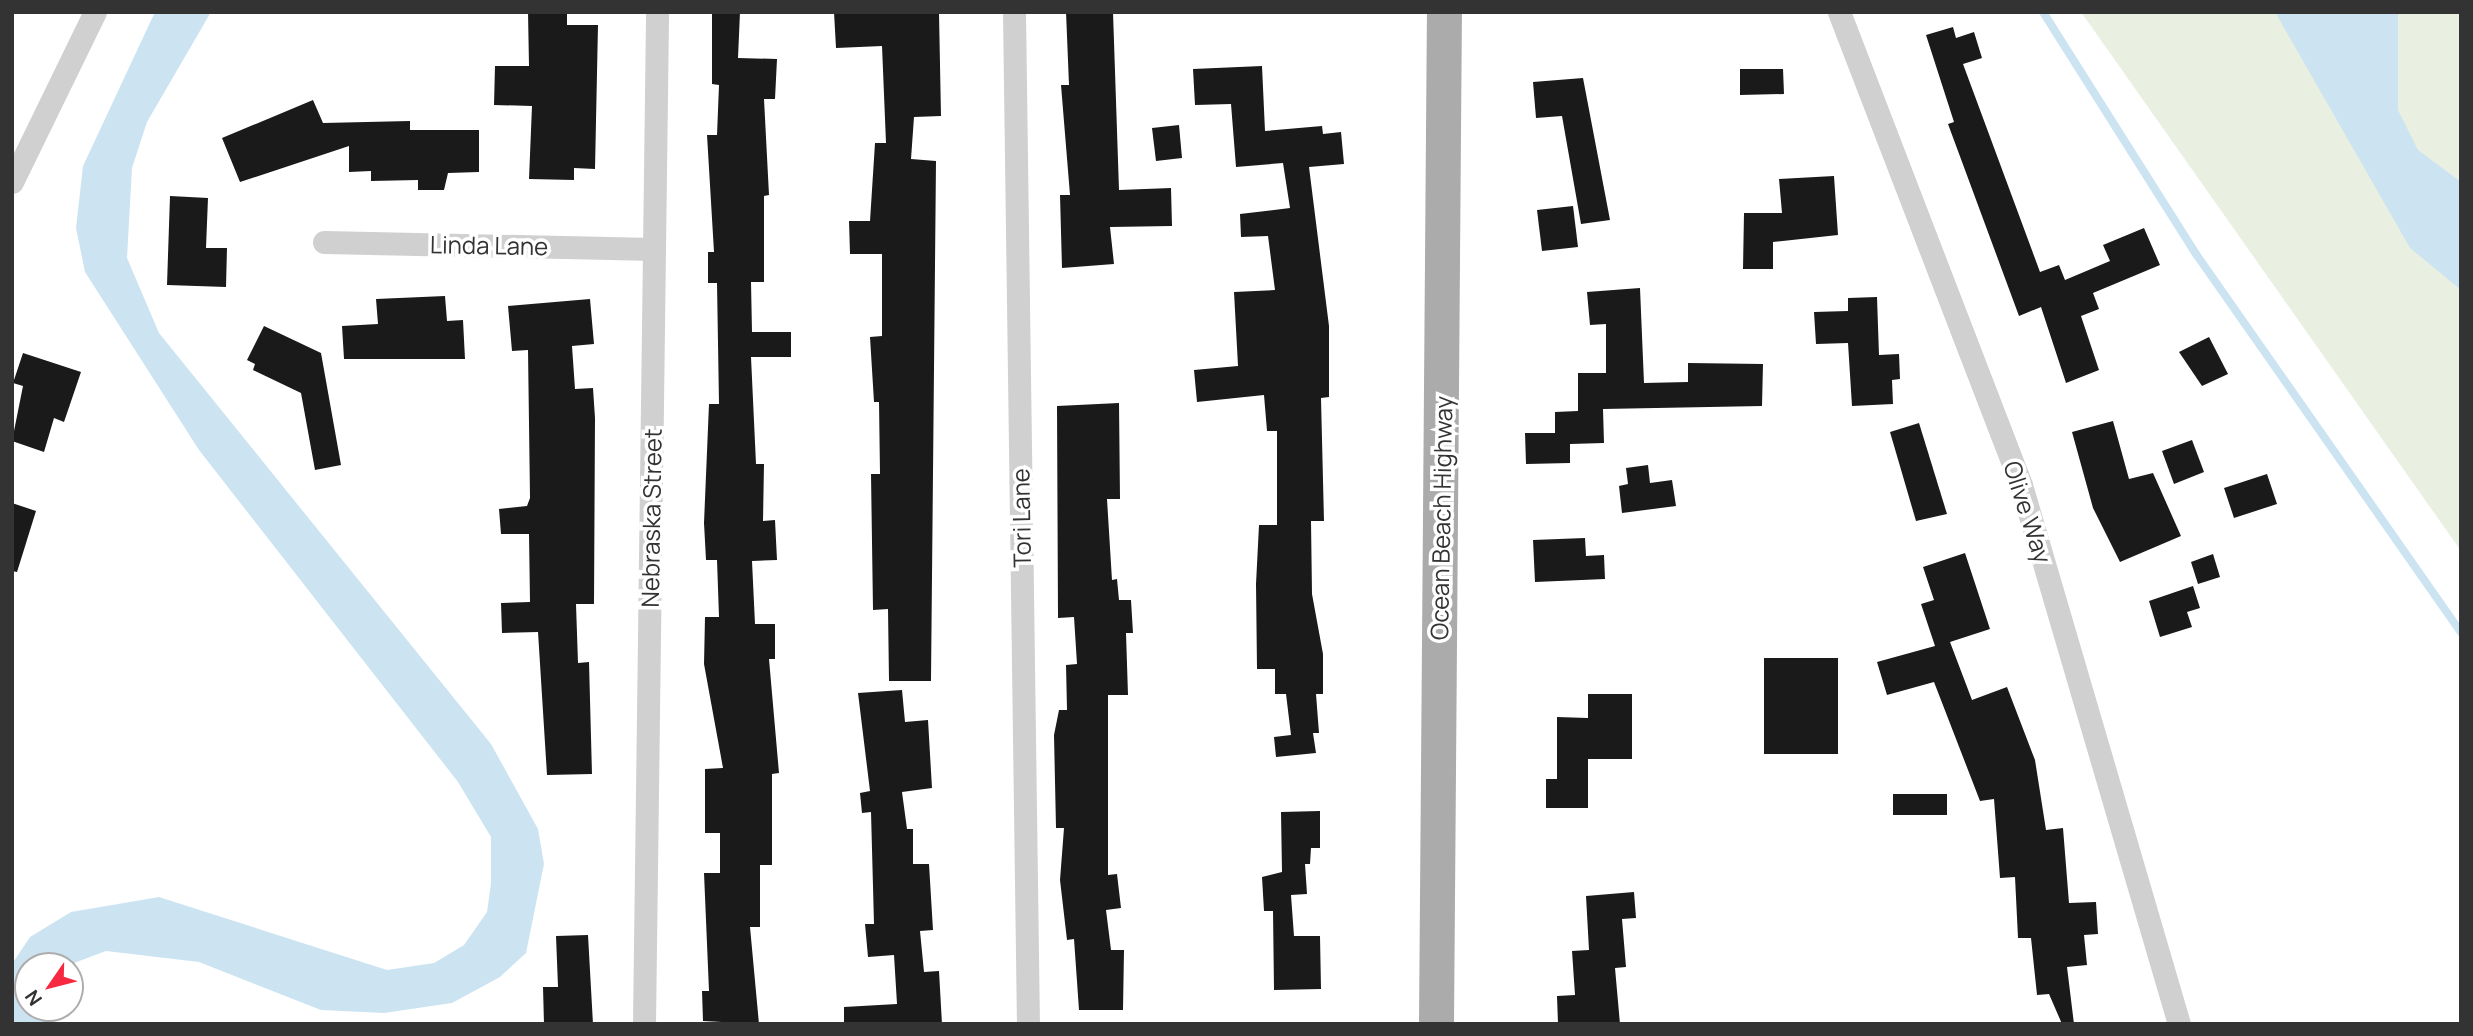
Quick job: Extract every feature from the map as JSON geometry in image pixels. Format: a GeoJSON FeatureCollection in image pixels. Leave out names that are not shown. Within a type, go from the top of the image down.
{"type":"FeatureCollection","features":[{"type":"Feature","properties":{"kind":"main road","name":"Ocean Beach Highway"},"geometry":{"type":"LineString","coordinates":[[1436,1024],[1444,12]]}},
{"type":"Feature","properties":{"kind":"street"},"geometry":{"type":"LineString","coordinates":[[12,182],[95,12]]}},
{"type":"Feature","properties":{"kind":"street","name":"Nebraska Street"},"geometry":{"type":"LineString","coordinates":[[644,1024],[657,12]]}},
{"type":"Feature","properties":{"kind":"street","name":"Tori Lane"},"geometry":{"type":"LineString","coordinates":[[1014,12],[1027,1024]]}},
{"type":"Feature","properties":{"kind":"street","name":"Olive Way"},"geometry":{"type":"LineString","coordinates":[[1839,12],[2021,485],[2179,1024]]}},
{"type":"Feature","properties":{"kind":"street","name":"Linda Lane"},"geometry":{"type":"LineString","coordinates":[[324,242],[654,249]]}},
{"type":"Feature","properties":{"kind":"green space"},"geometry":{"type":"Polygon","coordinates":[[[2081,12],[2461,12],[2461,551],[2081,12]]]}},
{"type":"Feature","properties":{"kind":"water"},"geometry":{"type":"Polygon","coordinates":[[[155,12],[211,12],[147,122],[132,168],[127,258],[159,333],[491,744],[538,829],[544,864],[526,953],[500,977],[452,1003],[384,1013],[321,1010],[199,962],[106,951],[84,959],[84,952],[20,952],[30,937],[71,912],[159,897],[387,970],[434,963],[464,945],[487,912],[491,883],[491,837],[458,782],[199,450],[85,272],[76,228],[83,166],[155,12]]]}},
{"type":"Feature","properties":{"kind":"water"},"geometry":{"type":"Polygon","coordinates":[[[2275,12],[2398,12],[2398,110],[2418,150],[2461,182],[2461,290],[2410,248],[2275,12]]]}},
{"type":"Feature","properties":{"kind":"water"},"geometry":{"type":"Polygon","coordinates":[[[14,961],[14,1022],[46,1024],[12,1024],[14,961]]]}},
{"type":"Feature","properties":{"kind":"building"},"geometry":{"type":"Polygon","coordinates":[[[528,12],[567,12],[567,25],[598,25],[595,169],[574,168],[574,180],[529,179],[532,106],[494,105],[495,66],[529,66],[528,12]]]}},
{"type":"Feature","properties":{"kind":"building"},"geometry":{"type":"Polygon","coordinates":[[[712,12],[740,12],[738,58],[777,59],[775,99],[764,99],[769,195],[764,196],[764,282],[751,282],[752,332],[791,332],[791,357],[751,357],[756,464],[764,464],[763,521],[775,520],[777,560],[752,561],[755,624],[775,624],[775,659],[769,659],[779,773],[772,774],[772,865],[760,865],[760,927],[750,927],[759,1024],[703,1021],[702,991],[709,991],[704,873],[720,873],[720,833],[705,833],[705,769],[723,768],[704,664],[705,617],[719,617],[717,560],[706,560],[704,523],[709,404],[719,404],[717,283],[708,283],[708,252],[714,252],[707,135],[717,135],[719,85],[712,84],[712,12]]]}},
{"type":"Feature","properties":{"kind":"building"},"geometry":{"type":"Polygon","coordinates":[[[834,12],[939,13],[941,116],[914,117],[911,159],[936,161],[931,681],[889,681],[888,609],[873,610],[871,474],[880,474],[879,402],[874,402],[870,337],[882,336],[882,254],[850,254],[849,221],[870,221],[875,143],[886,143],[882,46],[836,48],[834,12]]]}},
{"type":"Feature","properties":{"kind":"building"},"geometry":{"type":"Polygon","coordinates":[[[1066,12],[1113,12],[1119,190],[1171,188],[1172,226],[1110,227],[1114,264],[1062,268],[1060,195],[1070,195],[1061,85],[1069,85],[1066,12]]]}},
{"type":"Feature","properties":{"kind":"building"},"geometry":{"type":"Polygon","coordinates":[[[1953,27],[1956,38],[1974,32],[1982,58],[1963,64],[2040,272],[2059,265],[2065,280],[2110,261],[2103,245],[2144,228],[2160,265],[2093,293],[2099,309],[2081,316],[2099,370],[2066,383],[2041,307],[2019,316],[1948,124],[1954,122],[1926,35],[1953,27]]]}},
{"type":"Feature","properties":{"kind":"building"},"geometry":{"type":"Polygon","coordinates":[[[1262,66],[1265,131],[1322,126],[1323,134],[1341,132],[1344,164],[1309,167],[1329,326],[1329,397],[1321,398],[1324,521],[1311,521],[1312,594],[1323,654],[1323,694],[1316,694],[1319,733],[1313,733],[1316,753],[1276,757],[1274,737],[1291,735],[1286,694],[1275,694],[1275,669],[1257,669],[1256,584],[1259,525],[1277,525],[1277,431],[1267,431],[1264,395],[1197,402],[1194,370],[1238,366],[1234,292],[1275,290],[1268,236],[1241,237],[1240,214],[1290,208],[1283,163],[1236,167],[1231,104],[1195,105],[1193,69],[1262,66]]]}},
{"type":"Feature","properties":{"kind":"building"},"geometry":{"type":"Polygon","coordinates":[[[1740,69],[1783,69],[1784,94],[1740,95],[1740,69]]]}},
{"type":"Feature","properties":{"kind":"building"},"geometry":{"type":"Polygon","coordinates":[[[1583,78],[1610,220],[1581,224],[1562,116],[1536,118],[1533,82],[1583,78]]]}},
{"type":"Feature","properties":{"kind":"building"},"geometry":{"type":"Polygon","coordinates":[[[313,100],[323,123],[410,121],[410,130],[479,130],[479,172],[448,173],[444,190],[418,190],[418,180],[371,181],[371,171],[349,172],[349,146],[240,182],[222,138],[313,100]]]}},
{"type":"Feature","properties":{"kind":"building"},"geometry":{"type":"Polygon","coordinates":[[[1179,125],[1182,158],[1156,161],[1152,128],[1179,125]]]}},
{"type":"Feature","properties":{"kind":"building"},"geometry":{"type":"Polygon","coordinates":[[[1834,176],[1838,235],[1773,242],[1773,269],[1743,269],[1744,213],[1782,213],[1779,179],[1834,176]]]}},
{"type":"Feature","properties":{"kind":"building"},"geometry":{"type":"Polygon","coordinates":[[[170,196],[208,198],[206,248],[227,248],[226,287],[167,285],[170,196]]]}},
{"type":"Feature","properties":{"kind":"building"},"geometry":{"type":"Polygon","coordinates":[[[1573,206],[1578,247],[1542,251],[1537,210],[1573,206]]]}},
{"type":"Feature","properties":{"kind":"building"},"geometry":{"type":"Polygon","coordinates":[[[1640,288],[1644,383],[1688,382],[1688,363],[1763,364],[1762,406],[1603,409],[1604,443],[1570,444],[1570,463],[1526,464],[1525,433],[1555,433],[1555,412],[1578,411],[1578,373],[1606,373],[1606,324],[1590,325],[1587,292],[1640,288]]]}},
{"type":"Feature","properties":{"kind":"building"},"geometry":{"type":"Polygon","coordinates":[[[445,296],[447,321],[463,320],[465,359],[344,359],[342,326],[378,324],[376,299],[445,296]]]}},
{"type":"Feature","properties":{"kind":"building"},"geometry":{"type":"Polygon","coordinates":[[[1877,297],[1879,355],[1899,354],[1900,379],[1892,380],[1893,404],[1852,406],[1848,343],[1816,344],[1814,312],[1848,311],[1848,298],[1877,297]]]}},
{"type":"Feature","properties":{"kind":"building"},"geometry":{"type":"Polygon","coordinates":[[[590,299],[594,344],[572,346],[575,389],[593,388],[595,418],[594,604],[576,604],[578,663],[589,662],[592,774],[547,775],[538,632],[502,633],[501,603],[530,602],[529,534],[501,534],[499,509],[527,506],[530,498],[528,350],[512,351],[508,306],[590,299]]]}},
{"type":"Feature","properties":{"kind":"building"},"geometry":{"type":"Polygon","coordinates":[[[264,326],[321,353],[341,465],[315,470],[301,393],[253,370],[255,364],[247,360],[264,326]]]}},
{"type":"Feature","properties":{"kind":"building"},"geometry":{"type":"Polygon","coordinates":[[[2209,337],[2228,374],[2202,386],[2179,352],[2209,337]]]}},
{"type":"Feature","properties":{"kind":"building"},"geometry":{"type":"Polygon","coordinates":[[[23,353],[81,372],[64,422],[54,418],[44,452],[12,441],[23,386],[13,383],[23,353]]]}},
{"type":"Feature","properties":{"kind":"building"},"geometry":{"type":"Polygon","coordinates":[[[1119,403],[1120,499],[1107,499],[1112,580],[1117,579],[1119,600],[1131,600],[1133,633],[1126,633],[1128,695],[1108,695],[1108,875],[1117,874],[1121,908],[1106,910],[1111,950],[1124,950],[1123,1010],[1079,1010],[1074,939],[1067,940],[1060,880],[1064,828],[1056,828],[1054,735],[1059,710],[1067,710],[1066,665],[1077,664],[1074,617],[1058,618],[1057,406],[1119,403]]]}},
{"type":"Feature","properties":{"kind":"building"},"geometry":{"type":"Polygon","coordinates":[[[2113,421],[2129,479],[2153,473],[2181,536],[2120,562],[2093,508],[2072,432],[2113,421]]]}},
{"type":"Feature","properties":{"kind":"building"},"geometry":{"type":"Polygon","coordinates":[[[1919,423],[1947,514],[1916,521],[1890,432],[1919,423]]]}},
{"type":"Feature","properties":{"kind":"building"},"geometry":{"type":"Polygon","coordinates":[[[2192,440],[2204,472],[2174,484],[2162,451],[2192,440]]]}},
{"type":"Feature","properties":{"kind":"building"},"geometry":{"type":"Polygon","coordinates":[[[1648,465],[1650,483],[1672,480],[1676,506],[1622,513],[1619,486],[1628,484],[1626,468],[1648,465]]]}},
{"type":"Feature","properties":{"kind":"building"},"geometry":{"type":"Polygon","coordinates":[[[2267,474],[2277,504],[2234,518],[2224,488],[2267,474]]]}},
{"type":"Feature","properties":{"kind":"building"},"geometry":{"type":"Polygon","coordinates":[[[12,503],[36,511],[17,572],[12,571],[12,503]]]}},
{"type":"Feature","properties":{"kind":"building"},"geometry":{"type":"Polygon","coordinates":[[[1585,538],[1586,556],[1604,555],[1605,579],[1535,582],[1533,540],[1585,538]]]}},
{"type":"Feature","properties":{"kind":"building"},"geometry":{"type":"Polygon","coordinates":[[[1965,553],[1990,629],[1950,642],[1972,700],[2007,687],[2035,760],[2046,830],[2063,828],[2069,903],[2096,902],[2098,934],[2084,935],[2087,965],[2067,967],[2074,1024],[2062,1024],[2049,994],[2037,995],[2031,938],[2018,938],[2015,877],[2000,878],[1994,799],[1980,801],[1934,682],[1887,695],[1877,662],[1935,646],[1921,604],[1934,600],[1923,567],[1965,553]]]}},
{"type":"Feature","properties":{"kind":"building"},"geometry":{"type":"Polygon","coordinates":[[[2213,554],[2220,577],[2198,584],[2191,562],[2213,554]]]}},
{"type":"Feature","properties":{"kind":"building"},"geometry":{"type":"Polygon","coordinates":[[[2193,586],[2200,608],[2187,612],[2192,627],[2160,637],[2149,601],[2193,586]]]}},
{"type":"Feature","properties":{"kind":"building"},"geometry":{"type":"Polygon","coordinates":[[[1764,658],[1838,658],[1838,754],[1764,754],[1764,658]]]}},
{"type":"Feature","properties":{"kind":"building"},"geometry":{"type":"Polygon","coordinates":[[[902,690],[905,722],[928,720],[932,788],[902,792],[907,829],[913,829],[913,864],[929,864],[933,930],[920,931],[924,972],[939,971],[942,1024],[844,1024],[844,1007],[897,1004],[894,955],[868,957],[865,924],[874,924],[871,812],[862,813],[860,793],[870,791],[858,693],[902,690]]]}},
{"type":"Feature","properties":{"kind":"building"},"geometry":{"type":"Polygon","coordinates":[[[1588,694],[1632,694],[1632,759],[1588,759],[1588,808],[1546,808],[1546,779],[1557,779],[1557,717],[1588,718],[1588,694]]]}},
{"type":"Feature","properties":{"kind":"building"},"geometry":{"type":"Polygon","coordinates":[[[1893,794],[1947,794],[1947,815],[1893,815],[1893,794]]]}},
{"type":"Feature","properties":{"kind":"building"},"geometry":{"type":"Polygon","coordinates":[[[1320,811],[1320,848],[1311,848],[1310,864],[1305,864],[1307,894],[1291,895],[1294,936],[1320,936],[1321,989],[1274,990],[1273,911],[1264,911],[1262,877],[1282,872],[1281,812],[1320,811]]]}},
{"type":"Feature","properties":{"kind":"building"},"geometry":{"type":"Polygon","coordinates":[[[1634,892],[1636,918],[1622,919],[1626,967],[1615,968],[1620,1024],[1558,1024],[1557,996],[1575,995],[1572,951],[1589,950],[1586,896],[1634,892]]]}},
{"type":"Feature","properties":{"kind":"building"},"geometry":{"type":"Polygon","coordinates":[[[588,935],[593,1024],[544,1024],[543,987],[558,987],[556,936],[588,935]]]}},
{"type":"Feature","properties":{"kind":"waterway"},"geometry":{"type":"LineString","coordinates":[[2043,12],[2196,254],[2461,632]]}}]}
